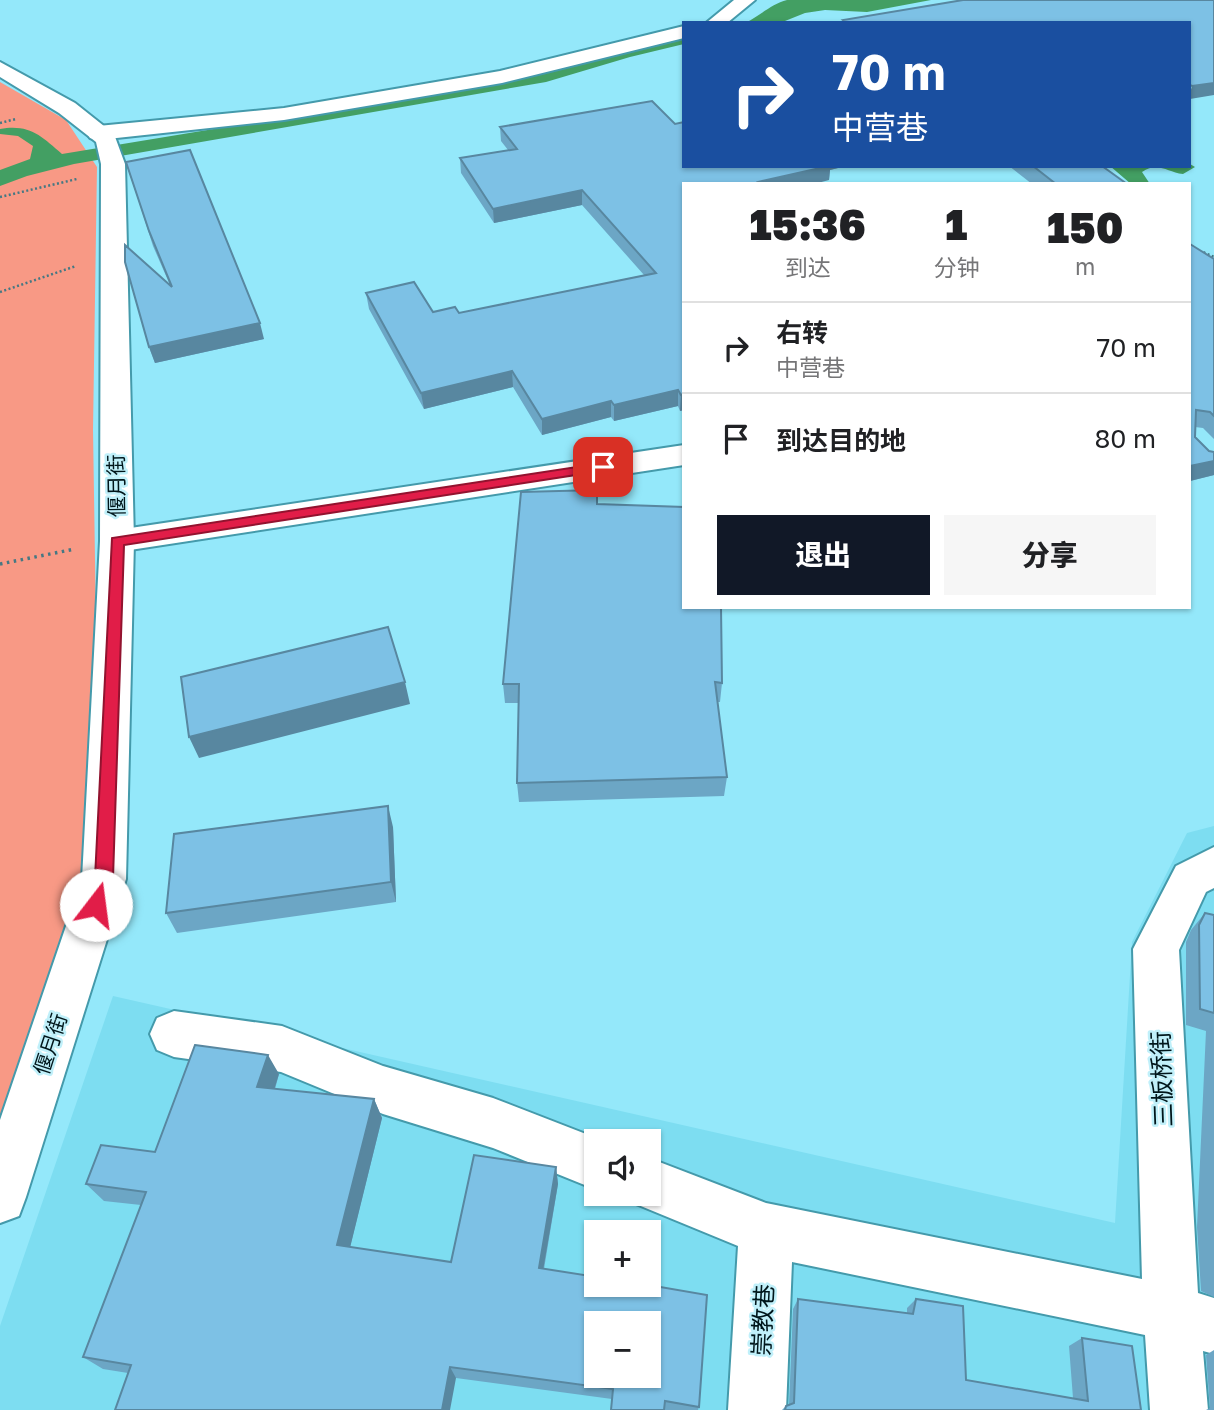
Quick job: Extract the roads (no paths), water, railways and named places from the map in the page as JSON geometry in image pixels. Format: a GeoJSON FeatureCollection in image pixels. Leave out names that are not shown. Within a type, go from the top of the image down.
{"type":"FeatureCollection","features":[{"type":"Feature","properties":{"kind":"street"},"geometry":{"type":"LineString","coordinates":[[718,21],[746,0]]}},
{"type":"Feature","properties":{"kind":"street"},"geometry":{"type":"LineString","coordinates":[[0,68],[67,108],[107,152],[284,114],[502,77],[682,32]]}},
{"type":"Feature","properties":{"kind":"street","name":"偃月街"},"geometry":{"type":"LineString","coordinates":[[0,1197],[104,878],[101,544],[114,256],[107,152]]}},
{"type":"Feature","properties":{"kind":"street"},"geometry":{"type":"LineString","coordinates":[[101,544],[682,455]]}},
{"type":"Feature","properties":{"kind":"street","name":"三板桥街"},"geometry":{"type":"LineString","coordinates":[[1179,1410],[1193,1320],[1156,949],[1191,880],[1214,865]]}},
{"type":"Feature","properties":{"kind":"street"},"geometry":{"type":"LineString","coordinates":[[174,1034],[282,1049],[383,1090],[493,1123],[584,1159]]}},
{"type":"Feature","properties":{"kind":"street"},"geometry":{"type":"LineString","coordinates":[[661,1189],[766,1230],[1193,1320]]}},
{"type":"Feature","properties":{"kind":"street","name":"崇教巷"},"geometry":{"type":"LineString","coordinates":[[757,1410],[766,1230]]}}]}
